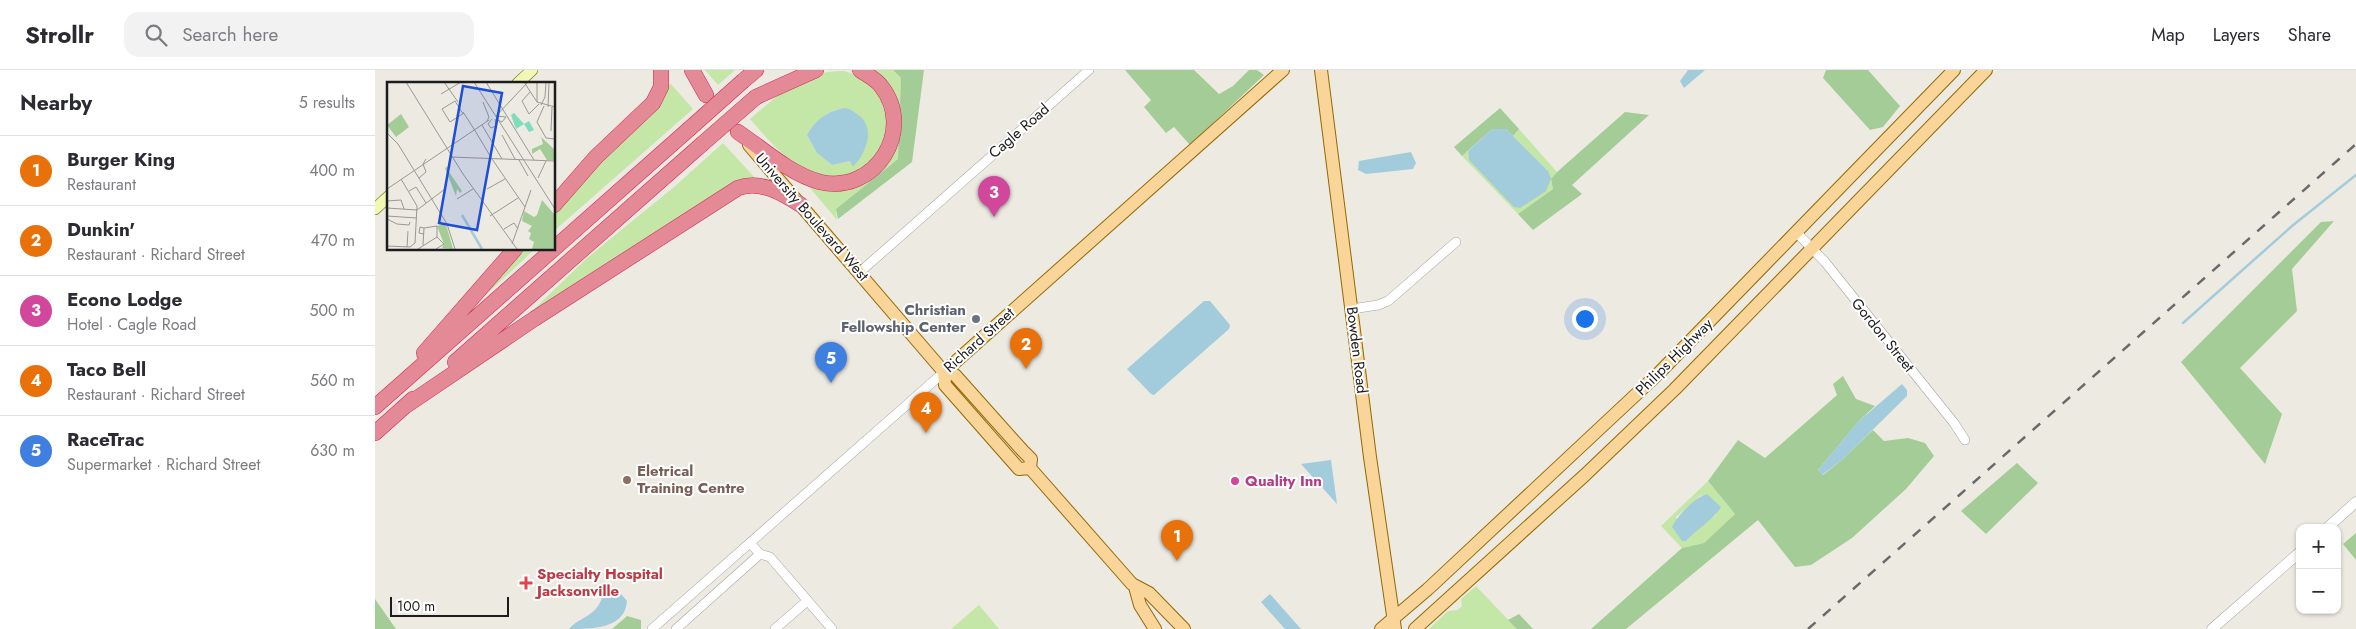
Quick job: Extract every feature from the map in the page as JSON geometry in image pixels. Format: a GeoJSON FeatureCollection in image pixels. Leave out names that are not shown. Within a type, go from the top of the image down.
{"type":"FeatureCollection","features":[{"type":"Feature","properties":{"kind":"highway"},"geometry":{"type":"LineString","coordinates":[[555,204],[596,157],[653,103],[661,87],[661,70]]}},
{"type":"Feature","properties":{"kind":"highway"},"geometry":{"type":"LineString","coordinates":[[692,70],[707,95]]}},
{"type":"Feature","properties":{"kind":"highway"},"geometry":{"type":"LineString","coordinates":[[555,248],[756,70]]}},
{"type":"Feature","properties":{"kind":"highway"},"geometry":{"type":"LineString","coordinates":[[375,433],[786,70]]}},
{"type":"Feature","properties":{"kind":"highway"},"geometry":{"type":"LineString","coordinates":[[756,97],[816,70]]}},
{"type":"Feature","properties":{"kind":"highway"},"geometry":{"type":"LineString","coordinates":[[738,132],[781,162],[819,182],[837,183],[857,179],[874,170],[887,154],[893,137],[894,126],[891,105],[881,86],[860,70]]}},
{"type":"Feature","properties":{"kind":"highway"},"geometry":{"type":"LineString","coordinates":[[407,404],[534,319],[738,188],[754,185],[764,187],[787,196],[801,205]]}},
{"type":"Feature","properties":{"kind":"highway"},"geometry":{"type":"LineString","coordinates":[[379,403],[514,250]]}},
{"type":"Feature","properties":{"kind":"highway"},"geometry":{"type":"LineString","coordinates":[[379,403],[552,250]]}},
{"type":"Feature","properties":{"kind":"main road"},"geometry":{"type":"LineString","coordinates":[[519,82],[532,70]]}},
{"type":"Feature","properties":{"kind":"main road","name":"University Boulevard West"},"geometry":{"type":"LineString","coordinates":[[684,70],[860,272],[944,372],[955,375],[1031,459],[1029,468],[1135,587],[1149,593],[1184,629]]}},
{"type":"Feature","properties":{"kind":"main road","name":"Richard Street"},"geometry":{"type":"LineString","coordinates":[[944,372],[1283,70]]}},
{"type":"Feature","properties":{"kind":"main road","name":"Bowden Road"},"geometry":{"type":"LineString","coordinates":[[1321,70],[1393,624]]}},
{"type":"Feature","properties":{"kind":"main road","name":"Philips Highway"},"geometry":{"type":"LineString","coordinates":[[1381,629],[1393,624],[1613,416],[1797,233],[1954,70]]}},
{"type":"Feature","properties":{"kind":"main road"},"geometry":{"type":"LineString","coordinates":[[1967,70],[1982,74]]}},
{"type":"Feature","properties":{"kind":"main road","name":"Philips Highway"},"geometry":{"type":"LineString","coordinates":[[1415,629],[1629,433],[1813,250],[1982,74]]}},
{"type":"Feature","properties":{"kind":"main road"},"geometry":{"type":"LineString","coordinates":[[1928,97],[1945,113]]}},
{"type":"Feature","properties":{"kind":"main road"},"geometry":{"type":"LineString","coordinates":[[375,208],[387,198]]}},
{"type":"Feature","properties":{"kind":"main road"},"geometry":{"type":"LineString","coordinates":[[1613,416],[1629,433]]}},
{"type":"Feature","properties":{"kind":"main road","name":"University Boulevard West"},"geometry":{"type":"LineString","coordinates":[[1135,587],[1140,605],[1155,629]]}},
{"type":"Feature","properties":{"kind":"street","name":"Cagle Road"},"geometry":{"type":"LineString","coordinates":[[860,272],[1089,70]]}},
{"type":"Feature","properties":{"kind":"street","name":"Gordon Street"},"geometry":{"type":"LineString","coordinates":[[1797,233],[1948,415],[1965,440]]}},
{"type":"Feature","properties":{"kind":"street"},"geometry":{"type":"LineString","coordinates":[[1352,310],[1388,301],[1456,242]]}},
{"type":"Feature","properties":{"kind":"street","name":"Richard Street"},"geometry":{"type":"LineString","coordinates":[[652,629],[944,372]]}},
{"type":"Feature","properties":{"kind":"street"},"geometry":{"type":"LineString","coordinates":[[2331,524],[2356,502]]}},
{"type":"Feature","properties":{"kind":"street"},"geometry":{"type":"LineString","coordinates":[[750,543],[760,554],[770,557],[832,629]]}},
{"type":"Feature","properties":{"kind":"street"},"geometry":{"type":"LineString","coordinates":[[676,629],[760,554]]}},
{"type":"Feature","properties":{"kind":"street"},"geometry":{"type":"LineString","coordinates":[[2212,629],[2296,556]]}},
{"type":"Feature","properties":{"kind":"street"},"geometry":{"type":"LineString","coordinates":[[775,629],[807,601]]}},
{"type":"Feature","properties":{"kind":"green space"},"geometry":{"type":"Polygon","coordinates":[[[705,70],[735,70],[718,85],[705,70]]]}},
{"type":"Feature","properties":{"kind":"green space"},"geometry":{"type":"Polygon","coordinates":[[[867,70],[893,70],[901,78],[900,113],[867,70]]]}},
{"type":"Feature","properties":{"kind":"green space"},"geometry":{"type":"Polygon","coordinates":[[[893,70],[924,70],[912,162],[838,219],[836,209],[898,159],[901,78],[893,70]]]}},
{"type":"Feature","properties":{"kind":"green space"},"geometry":{"type":"Polygon","coordinates":[[[1125,70],[1194,70],[1219,94],[1233,86],[1249,70],[1257,70],[1264,75],[1190,145],[1174,127],[1166,133],[1144,107],[1151,100],[1125,70]]]}},
{"type":"Feature","properties":{"kind":"green space"},"geometry":{"type":"Polygon","coordinates":[[[1826,70],[1868,70],[1900,106],[1883,127],[1870,130],[1823,78],[1826,70]]]}},
{"type":"Feature","properties":{"kind":"green space"},"geometry":{"type":"Polygon","coordinates":[[[844,71],[856,75],[871,84],[887,107],[889,135],[870,167],[837,178],[820,176],[797,165],[776,148],[750,119],[781,93],[804,80],[830,72],[844,71]],[[843,108],[822,117],[807,135],[817,153],[832,165],[850,161],[843,108]]]}},
{"type":"Feature","properties":{"kind":"green space"},"geometry":{"type":"Polygon","coordinates":[[[671,84],[693,109],[555,230],[555,208],[665,85],[671,84]]]}},
{"type":"Feature","properties":{"kind":"green space"},"geometry":{"type":"Polygon","coordinates":[[[1500,108],[1519,129],[1513,136],[1506,129],[1492,129],[1462,156],[1454,147],[1500,108]]]}},
{"type":"Feature","properties":{"kind":"green space"},"geometry":{"type":"Polygon","coordinates":[[[1625,112],[1649,115],[1572,185],[1582,194],[1533,230],[1518,214],[1553,189],[1551,179],[1557,172],[1625,112]]]}},
{"type":"Feature","properties":{"kind":"green space"},"geometry":{"type":"Polygon","coordinates":[[[1519,129],[1557,172],[1551,179],[1553,189],[1518,214],[1462,156],[1468,151],[1469,160],[1548,171],[1513,136],[1519,129]]]}},
{"type":"Feature","properties":{"kind":"green space"},"geometry":{"type":"Polygon","coordinates":[[[899,136],[898,159],[836,209],[837,220],[805,182],[847,188],[899,136]]]}},
{"type":"Feature","properties":{"kind":"green space"},"geometry":{"type":"Polygon","coordinates":[[[723,143],[756,179],[528,315],[587,258],[674,187],[723,143]]]}},
{"type":"Feature","properties":{"kind":"green space"},"geometry":{"type":"Polygon","coordinates":[[[2334,221],[2292,269],[2297,311],[2240,368],[2282,414],[2265,464],[2181,362],[2321,222],[2334,221]]]}},
{"type":"Feature","properties":{"kind":"green space"},"geometry":{"type":"Polygon","coordinates":[[[518,250],[534,250],[461,318],[518,250]]]}},
{"type":"Feature","properties":{"kind":"green space"},"geometry":{"type":"Polygon","coordinates":[[[1843,376],[1856,399],[1875,406],[1859,421],[1818,470],[1823,475],[1873,430],[1884,441],[1908,438],[1925,443],[1934,456],[1906,489],[1852,538],[1811,565],[1795,567],[1758,520],[1626,629],[1591,629],[1682,548],[1704,543],[1735,514],[1708,481],[1738,440],[1765,458],[1837,395],[1833,384],[1843,376]]]}},
{"type":"Feature","properties":{"kind":"green space"},"geometry":{"type":"Polygon","coordinates":[[[2017,463],[2038,483],[1986,534],[1961,511],[2017,463]]]}},
{"type":"Feature","properties":{"kind":"green space"},"geometry":{"type":"Polygon","coordinates":[[[1708,481],[1735,514],[1704,543],[1682,548],[1661,526],[1708,481]],[[1707,494],[1700,496],[1676,517],[1686,541],[1700,526],[1716,515],[1707,494]]]}},
{"type":"Feature","properties":{"kind":"green space"},"geometry":{"type":"Polygon","coordinates":[[[2356,533],[2356,560],[2343,544],[2356,533]]]}},
{"type":"Feature","properties":{"kind":"green space"},"geometry":{"type":"Polygon","coordinates":[[[1476,586],[1517,629],[1429,629],[1448,611],[1458,610],[1462,606],[1461,599],[1476,586]]]}},
{"type":"Feature","properties":{"kind":"green space"},"geometry":{"type":"Polygon","coordinates":[[[375,599],[396,629],[375,629],[375,599]]]}},
{"type":"Feature","properties":{"kind":"green space"},"geometry":{"type":"Polygon","coordinates":[[[979,605],[999,629],[951,629],[979,605]]]}},
{"type":"Feature","properties":{"kind":"green space"},"geometry":{"type":"Polygon","coordinates":[[[1519,614],[1533,629],[1517,629],[1508,620],[1519,614]]]}},
{"type":"Feature","properties":{"kind":"green space"},"geometry":{"type":"Polygon","coordinates":[[[627,616],[641,620],[641,629],[612,629],[627,616]]]}},
{"type":"Feature","properties":{"kind":"water"},"geometry":{"type":"Polygon","coordinates":[[[1688,70],[1705,70],[1684,88],[1680,81],[1688,70]]]}},
{"type":"Feature","properties":{"kind":"water"},"geometry":{"type":"Polygon","coordinates":[[[843,108],[857,114],[867,126],[868,133],[865,148],[853,167],[850,161],[832,165],[817,153],[807,135],[822,117],[843,108]]]}},
{"type":"Feature","properties":{"kind":"water"},"geometry":{"type":"Polygon","coordinates":[[[1492,129],[1506,129],[1548,171],[1551,179],[1546,191],[1520,208],[1514,207],[1469,160],[1468,151],[1492,129]]]}},
{"type":"Feature","properties":{"kind":"water"},"geometry":{"type":"Polygon","coordinates":[[[1411,152],[1416,163],[1413,169],[1366,174],[1358,170],[1359,161],[1411,152]]]}},
{"type":"Feature","properties":{"kind":"water"},"geometry":{"type":"Polygon","coordinates":[[[1204,301],[1210,301],[1230,325],[1229,329],[1154,395],[1151,394],[1127,369],[1204,301]]]}},
{"type":"Feature","properties":{"kind":"water"},"geometry":{"type":"Polygon","coordinates":[[[1902,384],[1907,390],[1907,396],[1843,459],[1822,475],[1818,470],[1859,421],[1902,384]]]}},
{"type":"Feature","properties":{"kind":"water"},"geometry":{"type":"Polygon","coordinates":[[[1331,460],[1337,504],[1301,464],[1331,460]]]}},
{"type":"Feature","properties":{"kind":"water"},"geometry":{"type":"Polygon","coordinates":[[[1707,494],[1721,507],[1714,516],[1686,541],[1682,541],[1672,527],[1687,508],[1697,499],[1707,494]]]}},
{"type":"Feature","properties":{"kind":"water"},"geometry":{"type":"Polygon","coordinates":[[[611,586],[616,588],[627,601],[625,610],[620,617],[606,626],[569,629],[595,610],[606,590],[611,586]]]}},
{"type":"Feature","properties":{"kind":"water"},"geometry":{"type":"Polygon","coordinates":[[[1270,594],[1301,629],[1285,629],[1261,602],[1270,594]]]}},
{"type":"Feature","properties":{"kind":"waterway"},"geometry":{"type":"LineString","coordinates":[[2183,323],[2292,226],[2356,175]]}},
{"type":"Feature","properties":{"kind":"railway"},"geometry":{"type":"LineString","coordinates":[[1808,629],[2356,144]]}},
{"type":"Feature","properties":{"kind":"place","name":"Econo Lodge"},"geometry":{"type":"Point","coordinates":[994,217]}},
{"type":"Feature","properties":{"kind":"place","name":"Christian Fellowship Center"},"geometry":{"type":"Point","coordinates":[976,319]}},
{"type":"Feature","properties":{"kind":"place","name":"Dunkin'"},"geometry":{"type":"Point","coordinates":[1026,369]}},
{"type":"Feature","properties":{"kind":"place","name":"RaceTrac"},"geometry":{"type":"Point","coordinates":[831,383]}},
{"type":"Feature","properties":{"kind":"place","name":"Taco Bell"},"geometry":{"type":"Point","coordinates":[926,433]}},
{"type":"Feature","properties":{"kind":"place","name":"Eletrical Training Centre"},"geometry":{"type":"Point","coordinates":[627,480]}},
{"type":"Feature","properties":{"kind":"place","name":"Quality Inn"},"geometry":{"type":"Point","coordinates":[1235,481]}},
{"type":"Feature","properties":{"kind":"place","name":"Burger King"},"geometry":{"type":"Point","coordinates":[1177,561]}},
{"type":"Feature","properties":{"kind":"place","name":"Specialty Hospital Jacksonville"},"geometry":{"type":"Point","coordinates":[526,583]}}]}
